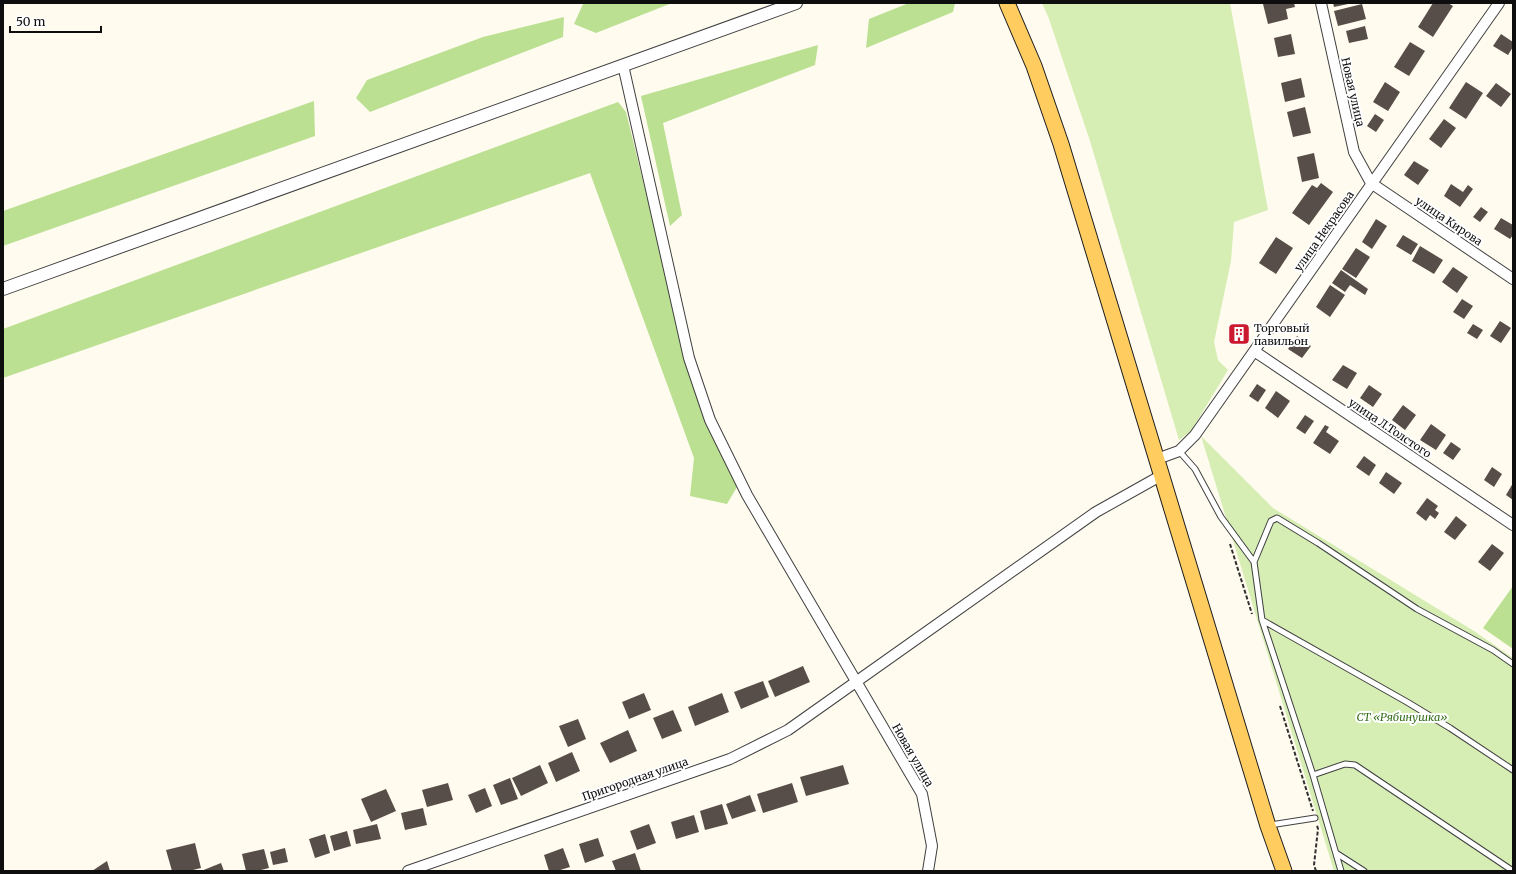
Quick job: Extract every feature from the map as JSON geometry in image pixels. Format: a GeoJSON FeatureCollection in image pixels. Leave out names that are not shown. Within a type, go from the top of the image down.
{"type":"FeatureCollection","features":[{"type":"Feature","properties":{"kind":"main road"},"geometry":{"type":"LineString","coordinates":[[1007,3],[1034,66],[1062,144],[1268,826],[1284,871]]}},
{"type":"Feature","properties":{"kind":"street"},"geometry":{"type":"LineString","coordinates":[[3,289],[796,3]]}},
{"type":"Feature","properties":{"kind":"street","name":"Новая улица"},"geometry":{"type":"LineString","coordinates":[[1321,3],[1354,152],[1372,183]]}},
{"type":"Feature","properties":{"kind":"street","name":"улица Некрасова"},"geometry":{"type":"LineString","coordinates":[[1157,459],[1179,451],[1195,435],[1499,3]]}},
{"type":"Feature","properties":{"kind":"street","name":"Новая улица"},"geometry":{"type":"LineString","coordinates":[[623,65],[689,358],[710,420],[747,495],[855,682],[922,794],[932,846],[928,871]]}},
{"type":"Feature","properties":{"kind":"street","name":"улица Кирова"},"geometry":{"type":"LineString","coordinates":[[1372,183],[1513,279]]}},
{"type":"Feature","properties":{"kind":"street","name":"улица Л.Толстого"},"geometry":{"type":"LineString","coordinates":[[1254,351],[1513,524]]}},
{"type":"Feature","properties":{"kind":"street","name":"Пригородная улица"},"geometry":{"type":"LineString","coordinates":[[408,871],[730,759],[788,730],[1096,512],[1162,475]]}},
{"type":"Feature","properties":{"kind":"lane"},"geometry":{"type":"LineString","coordinates":[[1179,451],[1195,469],[1221,517],[1254,562],[1262,620],[1313,775],[1341,871]]}},
{"type":"Feature","properties":{"kind":"lane"},"geometry":{"type":"LineString","coordinates":[[1254,562],[1271,521],[1277,518],[1318,543],[1417,609],[1493,650],[1513,664]]}},
{"type":"Feature","properties":{"kind":"lane"},"geometry":{"type":"LineString","coordinates":[[1262,620],[1407,702],[1450,728],[1513,770]]}},
{"type":"Feature","properties":{"kind":"lane"},"geometry":{"type":"LineString","coordinates":[[1313,775],[1345,764],[1355,765],[1513,870]]}},
{"type":"Feature","properties":{"kind":"lane"},"geometry":{"type":"LineString","coordinates":[[1268,826],[1315,818]]}},
{"type":"Feature","properties":{"kind":"lane"},"geometry":{"type":"LineString","coordinates":[[1336,853],[1364,871]]}},
{"type":"Feature","properties":{"kind":"path"},"geometry":{"type":"LineString","coordinates":[[1228,540],[1252,615]]}},
{"type":"Feature","properties":{"kind":"path"},"geometry":{"type":"LineString","coordinates":[[1280,705],[1318,829],[1314,865],[1316,871]]}},
{"type":"Feature","properties":{"kind":"green space"},"geometry":{"type":"Polygon","coordinates":[[[672,3],[596,33],[574,24],[583,4],[672,3]]]}},
{"type":"Feature","properties":{"kind":"green space"},"geometry":{"type":"Polygon","coordinates":[[[909,3],[955,3],[953,12],[866,48],[869,19],[909,3]]]}},
{"type":"Feature","properties":{"kind":"green space"},"geometry":{"type":"Polygon","coordinates":[[[1042,3],[1230,3],[1268,210],[1234,222],[1231,261],[1214,342],[1218,360],[1228,370],[1191,431],[1179,440],[1090,141],[1049,19],[1042,3]]]}},
{"type":"Feature","properties":{"kind":"green space"},"geometry":{"type":"Polygon","coordinates":[[[564,17],[563,37],[370,112],[356,98],[367,80],[483,37],[564,17]]]}},
{"type":"Feature","properties":{"kind":"green space"},"geometry":{"type":"Polygon","coordinates":[[[818,45],[815,65],[663,123],[682,215],[670,226],[641,96],[818,45]]]}},
{"type":"Feature","properties":{"kind":"green space"},"geometry":{"type":"Polygon","coordinates":[[[314,101],[315,136],[3,246],[3,211],[314,101]]]}},
{"type":"Feature","properties":{"kind":"green space"},"geometry":{"type":"Polygon","coordinates":[[[618,102],[626,112],[694,389],[737,487],[727,504],[690,496],[694,458],[590,173],[3,378],[3,329],[618,102]]]}},
{"type":"Feature","properties":{"kind":"green space","name":"СТ «Рябинушка»"},"geometry":{"type":"Polygon","coordinates":[[[1201,436],[1273,508],[1474,631],[1513,658],[1513,871],[1334,871],[1201,436]]]}},
{"type":"Feature","properties":{"kind":"green space"},"geometry":{"type":"Polygon","coordinates":[[[1513,586],[1513,649],[1483,628],[1513,586]]]}},
{"type":"Feature","properties":{"kind":"building"},"geometry":{"type":"Polygon","coordinates":[[[1294,3],[1295,7],[1286,9],[1288,19],[1268,24],[1263,4],[1294,3]]]}},
{"type":"Feature","properties":{"kind":"building"},"geometry":{"type":"Polygon","coordinates":[[[1333,3],[1348,3],[1348,4],[1334,7],[1333,3]]]}},
{"type":"Feature","properties":{"kind":"building"},"geometry":{"type":"Polygon","coordinates":[[[1433,3],[1448,3],[1453,6],[1433,37],[1418,27],[1433,3]]]}},
{"type":"Feature","properties":{"kind":"building"},"geometry":{"type":"Polygon","coordinates":[[[1362,4],[1366,19],[1338,26],[1334,11],[1362,4]]]}},
{"type":"Feature","properties":{"kind":"building"},"geometry":{"type":"Polygon","coordinates":[[[1365,26],[1368,39],[1349,43],[1346,31],[1365,26]]]}},
{"type":"Feature","properties":{"kind":"building"},"geometry":{"type":"Polygon","coordinates":[[[1291,34],[1295,54],[1278,57],[1274,38],[1291,34]]]}},
{"type":"Feature","properties":{"kind":"building"},"geometry":{"type":"Polygon","coordinates":[[[1501,34],[1513,42],[1513,47],[1508,55],[1493,46],[1501,34]]]}},
{"type":"Feature","properties":{"kind":"building"},"geometry":{"type":"Polygon","coordinates":[[[1410,42],[1425,51],[1409,76],[1394,67],[1410,42]]]}},
{"type":"Feature","properties":{"kind":"building"},"geometry":{"type":"Polygon","coordinates":[[[1301,78],[1305,97],[1285,102],[1281,83],[1301,78]]]}},
{"type":"Feature","properties":{"kind":"building"},"geometry":{"type":"Polygon","coordinates":[[[1385,82],[1400,92],[1388,111],[1373,102],[1385,82]]]}},
{"type":"Feature","properties":{"kind":"building"},"geometry":{"type":"Polygon","coordinates":[[[1466,82],[1483,93],[1466,119],[1449,108],[1466,82]]]}},
{"type":"Feature","properties":{"kind":"building"},"geometry":{"type":"Polygon","coordinates":[[[1496,83],[1511,94],[1501,107],[1486,96],[1496,83]]]}},
{"type":"Feature","properties":{"kind":"building"},"geometry":{"type":"Polygon","coordinates":[[[1305,107],[1311,133],[1293,137],[1287,112],[1305,107]]]}},
{"type":"Feature","properties":{"kind":"building"},"geometry":{"type":"Polygon","coordinates":[[[1375,114],[1384,120],[1376,132],[1367,126],[1375,114]]]}},
{"type":"Feature","properties":{"kind":"building"},"geometry":{"type":"Polygon","coordinates":[[[1444,119],[1456,128],[1441,148],[1429,139],[1444,119]]]}},
{"type":"Feature","properties":{"kind":"building"},"geometry":{"type":"Polygon","coordinates":[[[1314,153],[1319,178],[1302,182],[1297,157],[1314,153]]]}},
{"type":"Feature","properties":{"kind":"building"},"geometry":{"type":"Polygon","coordinates":[[[1414,161],[1429,170],[1418,185],[1404,175],[1414,161]]]}},
{"type":"Feature","properties":{"kind":"building"},"geometry":{"type":"Polygon","coordinates":[[[1321,183],[1333,192],[1309,225],[1292,213],[1312,185],[1317,188],[1321,183]]]}},
{"type":"Feature","properties":{"kind":"building"},"geometry":{"type":"Polygon","coordinates":[[[1451,184],[1463,192],[1468,185],[1473,189],[1460,207],[1444,196],[1451,184]]]}},
{"type":"Feature","properties":{"kind":"building"},"geometry":{"type":"Polygon","coordinates":[[[1481,207],[1488,212],[1480,222],[1473,217],[1481,207]]]}},
{"type":"Feature","properties":{"kind":"building"},"geometry":{"type":"Polygon","coordinates":[[[1501,218],[1513,225],[1513,235],[1510,239],[1494,229],[1501,218]]]}},
{"type":"Feature","properties":{"kind":"building"},"geometry":{"type":"Polygon","coordinates":[[[1376,219],[1387,226],[1372,249],[1362,242],[1376,219]]]}},
{"type":"Feature","properties":{"kind":"building"},"geometry":{"type":"Polygon","coordinates":[[[1403,235],[1418,244],[1411,255],[1396,246],[1403,235]]]}},
{"type":"Feature","properties":{"kind":"building"},"geometry":{"type":"Polygon","coordinates":[[[1276,237],[1293,248],[1276,274],[1259,263],[1276,237]]]}},
{"type":"Feature","properties":{"kind":"building"},"geometry":{"type":"Polygon","coordinates":[[[1420,246],[1443,260],[1434,274],[1412,261],[1420,246]]]}},
{"type":"Feature","properties":{"kind":"building"},"geometry":{"type":"Polygon","coordinates":[[[1356,248],[1370,257],[1356,278],[1342,269],[1356,248]]]}},
{"type":"Feature","properties":{"kind":"building"},"geometry":{"type":"Polygon","coordinates":[[[1453,267],[1468,277],[1457,293],[1442,282],[1453,267]]]}},
{"type":"Feature","properties":{"kind":"building"},"geometry":{"type":"Polygon","coordinates":[[[1341,270],[1368,289],[1365,295],[1350,285],[1345,292],[1332,283],[1341,270]]]}},
{"type":"Feature","properties":{"kind":"building"},"geometry":{"type":"Polygon","coordinates":[[[1330,285],[1345,295],[1330,317],[1316,307],[1330,285]]]}},
{"type":"Feature","properties":{"kind":"building"},"geometry":{"type":"Polygon","coordinates":[[[1462,299],[1473,306],[1464,319],[1453,312],[1462,299]]]}},
{"type":"Feature","properties":{"kind":"building"},"geometry":{"type":"Polygon","coordinates":[[[1500,321],[1511,328],[1501,343],[1490,336],[1500,321]]]}},
{"type":"Feature","properties":{"kind":"building"},"geometry":{"type":"Polygon","coordinates":[[[1473,324],[1483,330],[1477,339],[1467,333],[1473,324]]]}},
{"type":"Feature","properties":{"kind":"building","name":"Торговый павильон"},"geometry":{"type":"Polygon","coordinates":[[[1241,325],[1247,330],[1237,343],[1231,338],[1241,325]]]}},
{"type":"Feature","properties":{"kind":"building"},"geometry":{"type":"Polygon","coordinates":[[[1297,336],[1311,346],[1302,358],[1288,349],[1297,336]]]}},
{"type":"Feature","properties":{"kind":"building"},"geometry":{"type":"Polygon","coordinates":[[[1343,365],[1357,373],[1347,389],[1332,380],[1343,365]]]}},
{"type":"Feature","properties":{"kind":"building"},"geometry":{"type":"Polygon","coordinates":[[[1257,384],[1266,390],[1258,402],[1249,396],[1257,384]]]}},
{"type":"Feature","properties":{"kind":"building"},"geometry":{"type":"Polygon","coordinates":[[[1369,385],[1382,394],[1373,407],[1360,398],[1369,385]]]}},
{"type":"Feature","properties":{"kind":"building"},"geometry":{"type":"Polygon","coordinates":[[[1276,391],[1290,401],[1278,418],[1265,408],[1276,391]]]}},
{"type":"Feature","properties":{"kind":"building"},"geometry":{"type":"Polygon","coordinates":[[[1403,405],[1416,415],[1405,430],[1392,420],[1403,405]]]}},
{"type":"Feature","properties":{"kind":"building"},"geometry":{"type":"Polygon","coordinates":[[[1305,415],[1314,421],[1305,434],[1296,428],[1305,415]]]}},
{"type":"Feature","properties":{"kind":"building"},"geometry":{"type":"Polygon","coordinates":[[[1431,424],[1446,435],[1436,450],[1420,440],[1431,424]]]}},
{"type":"Feature","properties":{"kind":"building"},"geometry":{"type":"Polygon","coordinates":[[[1325,425],[1329,427],[1326,432],[1339,441],[1330,454],[1313,443],[1325,425]]]}},
{"type":"Feature","properties":{"kind":"building"},"geometry":{"type":"Polygon","coordinates":[[[1451,442],[1461,449],[1453,460],[1443,453],[1451,442]]]}},
{"type":"Feature","properties":{"kind":"building"},"geometry":{"type":"Polygon","coordinates":[[[1364,456],[1376,465],[1369,476],[1356,467],[1364,456]]]}},
{"type":"Feature","properties":{"kind":"building"},"geometry":{"type":"Polygon","coordinates":[[[1492,467],[1502,474],[1494,487],[1484,480],[1492,467]]]}},
{"type":"Feature","properties":{"kind":"building"},"geometry":{"type":"Polygon","coordinates":[[[1386,472],[1402,483],[1394,494],[1379,483],[1386,472]]]}},
{"type":"Feature","properties":{"kind":"building"},"geometry":{"type":"Polygon","coordinates":[[[1513,483],[1513,500],[1506,495],[1513,483]]]}},
{"type":"Feature","properties":{"kind":"building"},"geometry":{"type":"Polygon","coordinates":[[[1427,498],[1438,506],[1435,510],[1439,513],[1435,519],[1430,515],[1426,521],[1416,513],[1427,498]]]}},
{"type":"Feature","properties":{"kind":"building"},"geometry":{"type":"Polygon","coordinates":[[[1456,516],[1467,525],[1455,540],[1444,532],[1456,516]]]}},
{"type":"Feature","properties":{"kind":"building"},"geometry":{"type":"Polygon","coordinates":[[[1492,544],[1504,553],[1490,571],[1478,562],[1492,544]]]}},
{"type":"Feature","properties":{"kind":"building"},"geometry":{"type":"Polygon","coordinates":[[[803,666],[810,682],[775,697],[768,681],[803,666]]]}},
{"type":"Feature","properties":{"kind":"building"},"geometry":{"type":"Polygon","coordinates":[[[763,681],[769,697],[741,709],[734,692],[763,681]]]}},
{"type":"Feature","properties":{"kind":"building"},"geometry":{"type":"Polygon","coordinates":[[[644,693],[651,710],[629,719],[622,702],[644,693]]]}},
{"type":"Feature","properties":{"kind":"building"},"geometry":{"type":"Polygon","coordinates":[[[722,693],[729,712],[695,726],[688,707],[722,693]]]}},
{"type":"Feature","properties":{"kind":"building"},"geometry":{"type":"Polygon","coordinates":[[[673,710],[682,731],[662,739],[653,718],[673,710]]]}},
{"type":"Feature","properties":{"kind":"building"},"geometry":{"type":"Polygon","coordinates":[[[578,719],[586,739],[568,747],[559,726],[578,719]]]}},
{"type":"Feature","properties":{"kind":"building"},"geometry":{"type":"Polygon","coordinates":[[[628,730],[637,751],[610,763],[600,743],[628,730]]]}},
{"type":"Feature","properties":{"kind":"building"},"geometry":{"type":"Polygon","coordinates":[[[572,752],[580,771],[556,782],[548,763],[572,752]]]}},
{"type":"Feature","properties":{"kind":"building"},"geometry":{"type":"Polygon","coordinates":[[[540,765],[548,783],[521,796],[512,778],[540,765]]]}},
{"type":"Feature","properties":{"kind":"building"},"geometry":{"type":"Polygon","coordinates":[[[843,765],[849,784],[806,796],[800,777],[843,765]]]}},
{"type":"Feature","properties":{"kind":"building"},"geometry":{"type":"Polygon","coordinates":[[[510,778],[518,799],[501,805],[493,785],[510,778]]]}},
{"type":"Feature","properties":{"kind":"building"},"geometry":{"type":"Polygon","coordinates":[[[448,783],[453,800],[427,807],[422,790],[448,783]]]}},
{"type":"Feature","properties":{"kind":"building"},"geometry":{"type":"Polygon","coordinates":[[[792,783],[798,802],[763,813],[757,794],[792,783]]]}},
{"type":"Feature","properties":{"kind":"building"},"geometry":{"type":"Polygon","coordinates":[[[485,788],[492,806],[476,813],[468,795],[485,788]]]}},
{"type":"Feature","properties":{"kind":"building"},"geometry":{"type":"Polygon","coordinates":[[[386,789],[396,811],[371,822],[361,799],[386,789]]]}},
{"type":"Feature","properties":{"kind":"building"},"geometry":{"type":"Polygon","coordinates":[[[750,795],[756,811],[732,819],[726,804],[750,795]]]}},
{"type":"Feature","properties":{"kind":"building"},"geometry":{"type":"Polygon","coordinates":[[[722,804],[728,824],[705,830],[700,811],[722,804]]]}},
{"type":"Feature","properties":{"kind":"building"},"geometry":{"type":"Polygon","coordinates":[[[423,808],[427,825],[405,830],[401,813],[423,808]]]}},
{"type":"Feature","properties":{"kind":"building"},"geometry":{"type":"Polygon","coordinates":[[[694,815],[699,832],[676,839],[671,822],[694,815]]]}},
{"type":"Feature","properties":{"kind":"building"},"geometry":{"type":"Polygon","coordinates":[[[377,824],[381,839],[356,844],[353,830],[377,824]]]}},
{"type":"Feature","properties":{"kind":"building"},"geometry":{"type":"Polygon","coordinates":[[[649,824],[656,843],[637,850],[630,831],[649,824]]]}},
{"type":"Feature","properties":{"kind":"building"},"geometry":{"type":"Polygon","coordinates":[[[347,831],[351,846],[334,851],[330,836],[347,831]]]}},
{"type":"Feature","properties":{"kind":"building"},"geometry":{"type":"Polygon","coordinates":[[[325,834],[330,853],[315,858],[309,839],[325,834]]]}},
{"type":"Feature","properties":{"kind":"building"},"geometry":{"type":"Polygon","coordinates":[[[598,838],[604,856],[585,863],[579,844],[598,838]]]}},
{"type":"Feature","properties":{"kind":"building"},"geometry":{"type":"Polygon","coordinates":[[[195,843],[201,868],[189,871],[172,871],[166,850],[195,843]]]}},
{"type":"Feature","properties":{"kind":"building"},"geometry":{"type":"Polygon","coordinates":[[[285,848],[288,862],[273,865],[270,852],[285,848]]]}},
{"type":"Feature","properties":{"kind":"building"},"geometry":{"type":"Polygon","coordinates":[[[563,848],[570,867],[557,871],[549,871],[544,855],[563,848]]]}},
{"type":"Feature","properties":{"kind":"building"},"geometry":{"type":"Polygon","coordinates":[[[264,849],[269,868],[257,871],[246,871],[242,854],[264,849]]]}},
{"type":"Feature","properties":{"kind":"building"},"geometry":{"type":"Polygon","coordinates":[[[635,853],[641,871],[616,871],[612,861],[635,853]]]}},
{"type":"Feature","properties":{"kind":"building"},"geometry":{"type":"Polygon","coordinates":[[[107,861],[110,871],[92,871],[107,861]]]}},
{"type":"Feature","properties":{"kind":"building"},"geometry":{"type":"Polygon","coordinates":[[[221,863],[224,871],[201,871],[221,863]]]}},
{"type":"Feature","properties":{"kind":"place","name":"Торговый павильон"},"geometry":{"type":"Point","coordinates":[1239,334]}}]}
